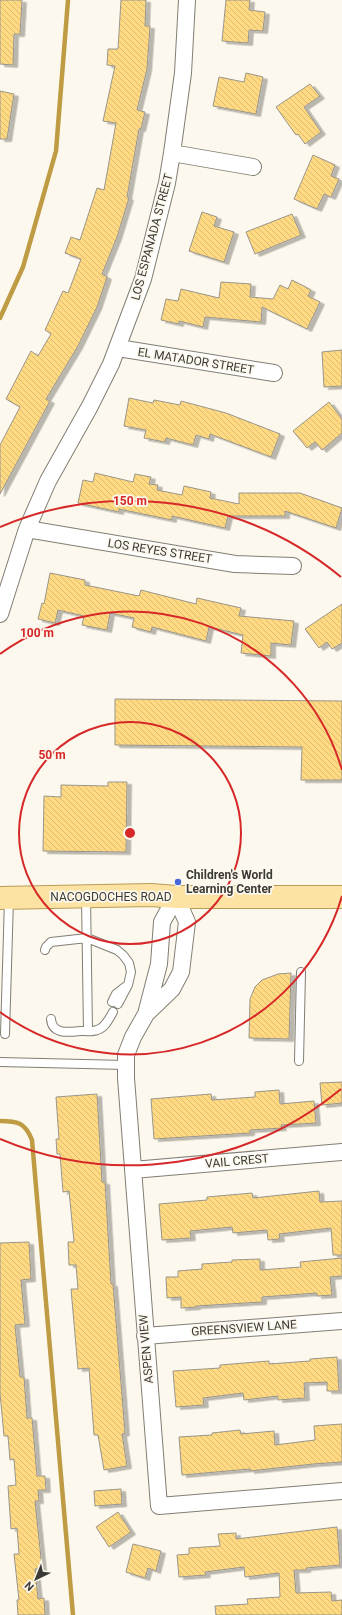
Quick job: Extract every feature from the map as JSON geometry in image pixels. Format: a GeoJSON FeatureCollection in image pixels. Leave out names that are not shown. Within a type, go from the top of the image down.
{"type":"FeatureCollection","features":[{"type":"Feature","properties":{"kind":"main road","name":"NACOGDOCHES ROAD"},"geometry":{"type":"LineString","coordinates":[[5,898],[151,895],[176,897],[342,897]]}},
{"type":"Feature","properties":{"kind":"street","name":"LOS ESPANADA STREET"},"geometry":{"type":"LineString","coordinates":[[0,614],[27,529],[48,481],[90,406],[118,348],[143,279],[167,183],[172,153],[183,73],[187,0]]}},
{"type":"Feature","properties":{"kind":"street"},"geometry":{"type":"LineString","coordinates":[[172,153],[253,167]]}},
{"type":"Feature","properties":{"kind":"street","name":"EL MATADOR STREET"},"geometry":{"type":"LineString","coordinates":[[118,348],[274,373]]}},
{"type":"Feature","properties":{"kind":"street","name":"LOS REYES STREET"},"geometry":{"type":"LineString","coordinates":[[27,529],[235,564],[293,566]]}},
{"type":"Feature","properties":{"kind":"street","name":"ASPEN VIEW"},"geometry":{"type":"LineString","coordinates":[[176,897],[162,922],[159,964],[146,1014],[133,1037],[126,1055],[126,1078],[159,1506],[342,1491]]}},
{"type":"Feature","properties":{"kind":"street","name":"ASPEN VIEW"},"geometry":{"type":"LineString","coordinates":[[146,1014],[172,989],[181,972],[187,922],[176,897]]}},
{"type":"Feature","properties":{"kind":"street","name":"VAIL CREST"},"geometry":{"type":"LineString","coordinates":[[133,1170],[342,1152]]}},
{"type":"Feature","properties":{"kind":"street","name":"GREENSVIEW LANE"},"geometry":{"type":"LineString","coordinates":[[145,1336],[342,1321]]}},
{"type":"Feature","properties":{"kind":"lane"},"geometry":{"type":"LineString","coordinates":[[86,896],[88,1031]]}},
{"type":"Feature","properties":{"kind":"lane"},"geometry":{"type":"LineString","coordinates":[[5,898],[3,954],[5,1034]]}},
{"type":"Feature","properties":{"kind":"lane"},"geometry":{"type":"LineString","coordinates":[[45,950],[51,942],[86,938],[108,945],[123,955],[129,963],[130,972],[128,985],[116,994],[113,1007],[103,1021],[104,1026],[97,1030],[61,1032],[51,1024],[51,1019]]}},
{"type":"Feature","properties":{"kind":"lane"},"geometry":{"type":"LineString","coordinates":[[299,1061],[301,972]]}},
{"type":"Feature","properties":{"kind":"lane"},"geometry":{"type":"LineString","coordinates":[[0,1062],[126,1065]]}},
{"type":"Feature","properties":{"kind":"building"},"geometry":{"type":"Polygon","coordinates":[[[0,0],[22,0],[20,34],[14,34],[13,65],[0,64],[0,0]]]}},
{"type":"Feature","properties":{"kind":"building"},"geometry":{"type":"Polygon","coordinates":[[[121,0],[146,0],[145,26],[150,26],[147,69],[137,110],[145,112],[141,129],[139,129],[127,197],[129,198],[117,237],[102,274],[107,277],[97,307],[78,346],[46,399],[50,401],[0,494],[0,445],[20,407],[6,399],[31,351],[38,356],[51,334],[45,330],[63,291],[68,293],[81,259],[65,253],[71,237],[80,240],[97,188],[104,190],[116,123],[103,121],[115,66],[107,65],[108,49],[118,49],[121,0]]]}},
{"type":"Feature","properties":{"kind":"building"},"geometry":{"type":"Polygon","coordinates":[[[226,0],[250,0],[249,10],[265,12],[263,31],[249,30],[248,43],[222,41],[226,0]]]}},
{"type":"Feature","properties":{"kind":"building"},"geometry":{"type":"Polygon","coordinates":[[[246,73],[263,77],[256,114],[213,106],[219,77],[244,82],[246,73]]]}},
{"type":"Feature","properties":{"kind":"building"},"geometry":{"type":"Polygon","coordinates":[[[310,84],[320,96],[304,107],[321,132],[305,144],[298,134],[296,135],[276,107],[310,84]]]}},
{"type":"Feature","properties":{"kind":"building"},"geometry":{"type":"Polygon","coordinates":[[[0,91],[14,94],[7,139],[0,139],[0,91]]]}},
{"type":"Feature","properties":{"kind":"building"},"geometry":{"type":"Polygon","coordinates":[[[313,155],[335,165],[331,176],[339,179],[331,197],[324,194],[317,209],[294,199],[313,155]]]}},
{"type":"Feature","properties":{"kind":"building"},"geometry":{"type":"Polygon","coordinates":[[[202,212],[217,217],[214,226],[234,232],[224,262],[189,251],[202,212]]]}},
{"type":"Feature","properties":{"kind":"building"},"geometry":{"type":"Polygon","coordinates":[[[292,214],[301,235],[255,254],[246,232],[292,214]]]}},
{"type":"Feature","properties":{"kind":"building"},"geometry":{"type":"Polygon","coordinates":[[[292,280],[311,290],[308,296],[320,302],[307,329],[262,307],[261,322],[205,317],[203,327],[179,321],[179,324],[161,320],[166,299],[178,301],[181,289],[219,298],[221,282],[251,284],[250,297],[273,299],[280,285],[288,289],[292,280]]]}},
{"type":"Feature","properties":{"kind":"building"},"geometry":{"type":"Polygon","coordinates":[[[342,350],[342,386],[324,387],[322,352],[342,350]]]}},
{"type":"Feature","properties":{"kind":"building"},"geometry":{"type":"Polygon","coordinates":[[[129,398],[153,403],[154,400],[180,405],[181,401],[226,413],[280,434],[271,457],[210,434],[209,439],[196,435],[193,445],[166,438],[165,442],[144,438],[146,430],[124,426],[129,398]]]}},
{"type":"Feature","properties":{"kind":"building"},"geometry":{"type":"Polygon","coordinates":[[[329,402],[342,419],[342,433],[322,450],[315,442],[307,448],[293,431],[329,402]]]}},
{"type":"Feature","properties":{"kind":"building"},"geometry":{"type":"Polygon","coordinates":[[[95,473],[133,482],[135,474],[151,477],[149,484],[158,485],[157,490],[182,495],[184,486],[211,492],[210,498],[239,504],[239,493],[300,493],[342,508],[336,528],[285,511],[285,516],[228,516],[225,528],[172,516],[172,520],[119,509],[119,512],[78,503],[83,480],[93,482],[95,473]]]}},
{"type":"Feature","properties":{"kind":"building"},"geometry":{"type":"Polygon","coordinates":[[[50,573],[85,580],[85,585],[139,596],[141,590],[196,604],[197,598],[241,608],[239,616],[294,621],[291,645],[271,643],[271,656],[241,653],[243,635],[209,627],[206,641],[152,627],[151,632],[132,627],[134,618],[110,613],[107,630],[82,625],[84,616],[58,610],[55,623],[38,619],[42,603],[44,604],[50,573]]]}},
{"type":"Feature","properties":{"kind":"building"},"geometry":{"type":"Polygon","coordinates":[[[342,604],[342,643],[332,649],[327,642],[319,648],[305,629],[342,604]]]}},
{"type":"Feature","properties":{"kind":"building"},"geometry":{"type":"Polygon","coordinates":[[[115,699],[342,701],[342,780],[301,780],[302,747],[115,745],[115,699]]]}},
{"type":"Feature","properties":{"kind":"building"},"geometry":{"type":"Polygon","coordinates":[[[108,782],[127,782],[126,852],[43,851],[44,796],[61,797],[61,785],[108,786],[108,782]]]}},
{"type":"Feature","properties":{"kind":"building"},"geometry":{"type":"Polygon","coordinates":[[[291,973],[289,1039],[249,1038],[250,999],[255,987],[262,980],[278,974],[291,973]]]}},
{"type":"Feature","properties":{"kind":"building"},"geometry":{"type":"Polygon","coordinates":[[[342,1082],[342,1103],[322,1105],[320,1083],[342,1082]]]}},
{"type":"Feature","properties":{"kind":"building"},"geometry":{"type":"Polygon","coordinates":[[[279,1090],[280,1104],[314,1101],[316,1123],[281,1125],[282,1128],[250,1130],[250,1133],[154,1139],[151,1099],[211,1094],[212,1100],[255,1097],[255,1092],[279,1090]]]}},
{"type":"Feature","properties":{"kind":"building"},"geometry":{"type":"Polygon","coordinates":[[[97,1094],[102,1182],[105,1182],[111,1284],[113,1284],[125,1433],[122,1434],[127,1466],[104,1470],[98,1435],[94,1435],[89,1368],[78,1369],[71,1289],[78,1289],[76,1265],[69,1265],[68,1242],[74,1242],[69,1191],[63,1192],[60,1154],[57,1154],[56,1139],[59,1139],[56,1097],[97,1094]]]}},
{"type":"Feature","properties":{"kind":"building"},"geometry":{"type":"Polygon","coordinates":[[[319,1191],[320,1202],[342,1201],[342,1255],[333,1255],[331,1228],[279,1234],[280,1239],[268,1240],[267,1230],[233,1233],[232,1227],[190,1231],[191,1238],[162,1240],[159,1204],[207,1200],[207,1197],[252,1193],[253,1198],[319,1191]]]}},
{"type":"Feature","properties":{"kind":"building"},"geometry":{"type":"Polygon","coordinates":[[[29,1242],[31,1279],[21,1280],[25,1324],[15,1325],[20,1377],[24,1377],[27,1418],[32,1418],[37,1476],[45,1476],[46,1490],[38,1490],[39,1501],[35,1501],[42,1568],[35,1569],[38,1599],[44,1598],[45,1615],[18,1615],[17,1600],[19,1600],[14,1554],[19,1554],[17,1528],[11,1529],[8,1486],[16,1485],[14,1459],[10,1460],[8,1436],[4,1436],[0,1393],[0,1243],[29,1242]]]}},
{"type":"Feature","properties":{"kind":"building"},"geometry":{"type":"Polygon","coordinates":[[[342,1258],[342,1276],[330,1277],[332,1295],[317,1296],[317,1293],[262,1297],[262,1302],[181,1308],[181,1297],[167,1298],[166,1277],[178,1277],[178,1271],[202,1269],[202,1264],[232,1262],[232,1260],[260,1259],[260,1270],[301,1267],[300,1262],[342,1258]]]}},
{"type":"Feature","properties":{"kind":"building"},"geometry":{"type":"Polygon","coordinates":[[[337,1357],[339,1391],[327,1391],[327,1382],[304,1383],[305,1398],[278,1400],[278,1396],[244,1400],[243,1393],[203,1398],[204,1405],[176,1407],[173,1371],[220,1368],[220,1365],[269,1361],[269,1364],[310,1361],[310,1359],[337,1357]]]}},
{"type":"Feature","properties":{"kind":"building"},"geometry":{"type":"Polygon","coordinates":[[[342,1424],[342,1462],[250,1471],[250,1469],[182,1475],[179,1437],[212,1435],[212,1433],[240,1430],[241,1434],[274,1431],[275,1445],[315,1440],[314,1426],[342,1424]]]}},
{"type":"Feature","properties":{"kind":"building"},"geometry":{"type":"Polygon","coordinates":[[[121,1489],[122,1504],[95,1506],[94,1491],[121,1489]]]}},
{"type":"Feature","properties":{"kind":"building"},"geometry":{"type":"Polygon","coordinates":[[[118,1512],[131,1532],[109,1547],[96,1527],[118,1512]]]}},
{"type":"Feature","properties":{"kind":"building"},"geometry":{"type":"Polygon","coordinates":[[[337,1527],[340,1565],[306,1568],[306,1570],[294,1570],[296,1593],[331,1592],[332,1601],[342,1600],[342,1615],[216,1615],[215,1606],[248,1604],[247,1599],[280,1597],[279,1573],[245,1577],[244,1567],[205,1572],[206,1575],[179,1577],[177,1555],[189,1554],[189,1548],[220,1546],[218,1534],[236,1533],[236,1539],[337,1527]]]}},
{"type":"Feature","properties":{"kind":"building"},"geometry":{"type":"Polygon","coordinates":[[[133,1544],[161,1551],[156,1571],[148,1568],[145,1578],[126,1572],[133,1544]]]}},
{"type":"Feature","properties":{"kind":"waterway"},"geometry":{"type":"LineString","coordinates":[[0,318],[23,267],[56,151],[68,0]]}},
{"type":"Feature","properties":{"kind":"waterway"},"geometry":{"type":"LineString","coordinates":[[0,1121],[11,1121],[20,1124],[26,1129],[32,1140],[73,1615]]}},
{"type":"Feature","properties":{"kind":"place","name":"Children's World Learning Center"},"geometry":{"type":"Point","coordinates":[178,882]}}]}
